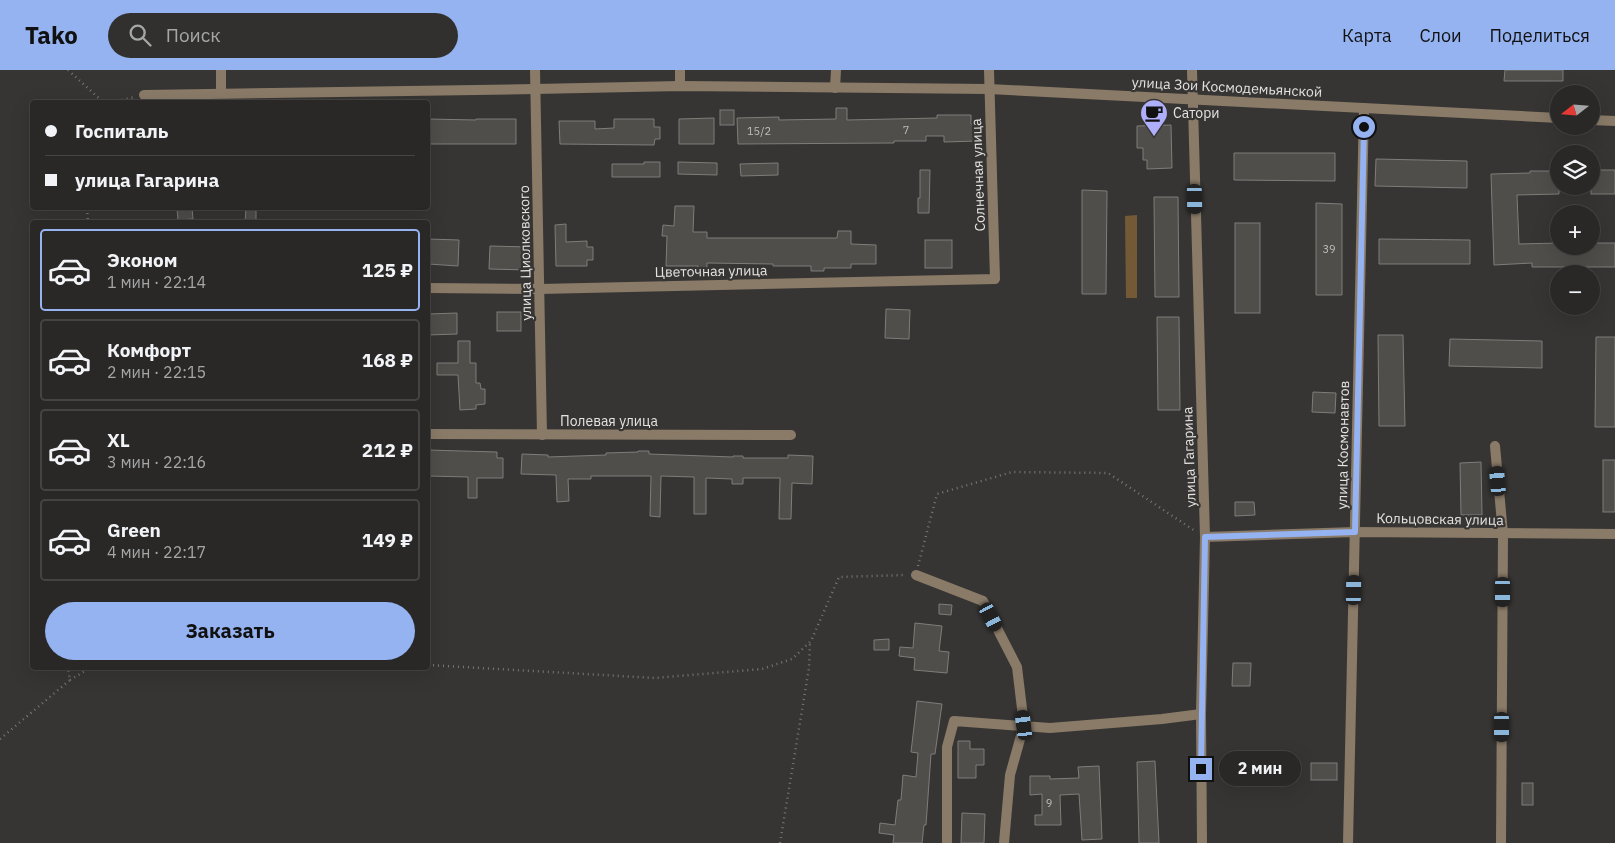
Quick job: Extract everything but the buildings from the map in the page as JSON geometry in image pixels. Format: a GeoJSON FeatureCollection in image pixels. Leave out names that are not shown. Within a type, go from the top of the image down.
{"type":"FeatureCollection","features":[{"type":"Feature","properties":{"kind":"street"},"geometry":{"type":"LineString","coordinates":[[221,70],[221,93]]}},
{"type":"Feature","properties":{"kind":"street","name":"улица Циолковского"},"geometry":{"type":"LineString","coordinates":[[535,70],[542,435]]}},
{"type":"Feature","properties":{"kind":"street"},"geometry":{"type":"LineString","coordinates":[[680,70],[680,86]]}},
{"type":"Feature","properties":{"kind":"street"},"geometry":{"type":"LineString","coordinates":[[835,88],[836,70]]}},
{"type":"Feature","properties":{"kind":"street","name":"Солнечная улица"},"geometry":{"type":"LineString","coordinates":[[988,70],[995,279]]}},
{"type":"Feature","properties":{"kind":"street","name":"улица Гагарина"},"geometry":{"type":"LineString","coordinates":[[1192,70],[1205,537],[1201,714],[1202,843]]}},
{"type":"Feature","properties":{"kind":"street","name":"улица Зои Космодемьянской"},"geometry":{"type":"LineString","coordinates":[[144,95],[535,90],[680,86],[989,89],[1550,118]]}},
{"type":"Feature","properties":{"kind":"street","name":"улица Космонавтов"},"geometry":{"type":"LineString","coordinates":[[1348,843],[1364,108]]}},
{"type":"Feature","properties":{"kind":"street"},"geometry":{"type":"LineString","coordinates":[[1600,120],[1615,121]]}},
{"type":"Feature","properties":{"kind":"street","name":"Цветочная улица"},"geometry":{"type":"LineString","coordinates":[[430,288],[540,289],[995,279]]}},
{"type":"Feature","properties":{"kind":"street","name":"Полевая улица"},"geometry":{"type":"LineString","coordinates":[[430,434],[791,435]]}},
{"type":"Feature","properties":{"kind":"street"},"geometry":{"type":"LineString","coordinates":[[1495,446],[1503,534],[1501,843]]}},
{"type":"Feature","properties":{"kind":"street","name":"Кольцовская улица"},"geometry":{"type":"LineString","coordinates":[[1205,537],[1355,532],[1615,534]]}},
{"type":"Feature","properties":{"kind":"street"},"geometry":{"type":"LineString","coordinates":[[916,575],[983,601],[1017,666],[1024,725],[1010,774],[1004,843]]}},
{"type":"Feature","properties":{"kind":"street"},"geometry":{"type":"LineString","coordinates":[[947,843],[947,747],[954,721],[1050,728],[1201,714]]}},
{"type":"Feature","properties":{"kind":"path"},"geometry":{"type":"LineString","coordinates":[[68,70],[101,100]]}},
{"type":"Feature","properties":{"kind":"path"},"geometry":{"type":"LineString","coordinates":[[121,100],[144,95]]}},
{"type":"Feature","properties":{"kind":"path"},"geometry":{"type":"LineString","coordinates":[[430,665],[655,678],[762,669],[792,659],[810,641],[839,577],[916,575],[937,494],[1012,472],[1108,473],[1205,537]]}},
{"type":"Feature","properties":{"kind":"path"},"geometry":{"type":"LineString","coordinates":[[780,843],[809,668],[810,641]]}},
{"type":"Feature","properties":{"kind":"path"},"geometry":{"type":"LineString","coordinates":[[68,670],[70,680]]}},
{"type":"Feature","properties":{"kind":"path"},"geometry":{"type":"LineString","coordinates":[[0,739],[70,680],[87,670]]}},
{"type":"Feature","properties":{"kind":"shaded area"},"geometry":{"type":"Polygon","coordinates":[[[1137,215],[1137,298],[1126,298],[1125,216],[1137,215]]]}},
{"type":"Feature","properties":{"kind":"place","name":"Сатори"},"geometry":{"type":"Point","coordinates":[1154,137]}},
{"type":"Feature","properties":{"kind":"route"},"geometry":{"type":"LineString","coordinates":[[1201,769],[1205,537],[1355,532],[1364,127]]}}]}
